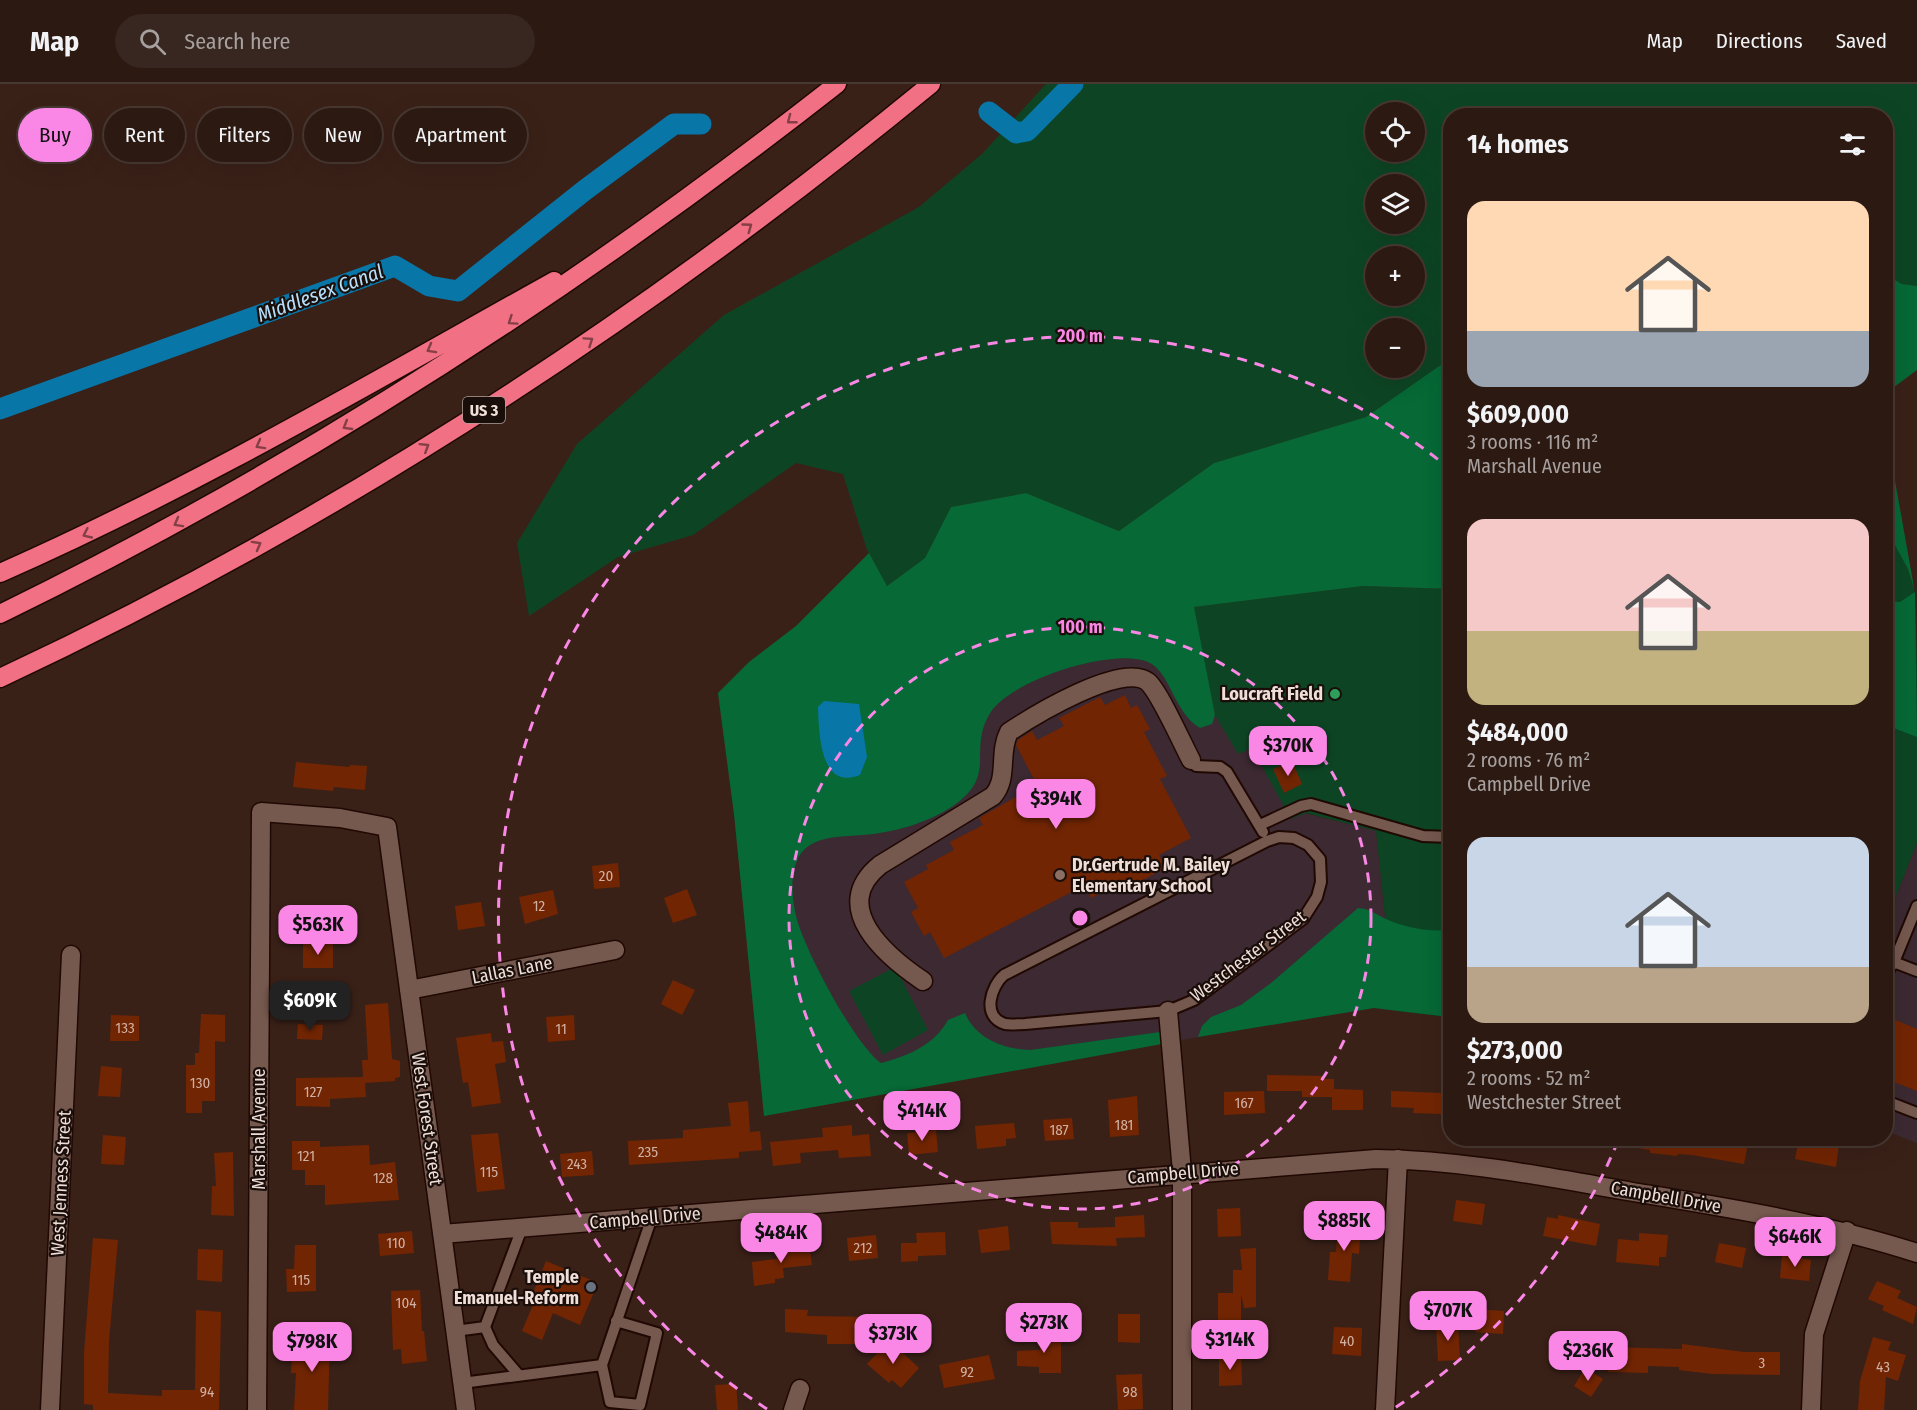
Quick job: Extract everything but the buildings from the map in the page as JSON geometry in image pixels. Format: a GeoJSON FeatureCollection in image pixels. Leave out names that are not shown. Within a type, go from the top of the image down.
{"type":"FeatureCollection","features":[{"type":"Feature","properties":{"kind":"highway"},"geometry":{"type":"LineString","coordinates":[[0,614],[170,527],[293,458],[471,349],[647,229],[837,84]]}},
{"type":"Feature","properties":{"kind":"highway","name":"US 3"},"geometry":{"type":"LineString","coordinates":[[0,678],[109,625],[236,557],[417,452],[595,336],[767,213],[930,84]]}},
{"type":"Feature","properties":{"kind":"highway"},"geometry":{"type":"LineString","coordinates":[[0,573],[109,523],[235,459],[647,229]]}},
{"type":"Feature","properties":{"kind":"highway"},"geometry":{"type":"LineString","coordinates":[[0,692],[116,630],[236,557]]}},
{"type":"Feature","properties":{"kind":"street"},"geometry":{"type":"LineString","coordinates":[[923,981],[897,962],[863,922],[860,911],[861,892],[866,880],[880,865],[993,796],[1001,784],[1004,744],[1009,732],[1107,680],[1130,676],[1139,677],[1152,687],[1191,760]]}},
{"type":"Feature","properties":{"kind":"street","name":"Marshall Avenue"},"geometry":{"type":"LineString","coordinates":[[257,1410],[261,813],[340,818],[387,827]]}},
{"type":"Feature","properties":{"kind":"street","name":"West Forest Street"},"geometry":{"type":"LineString","coordinates":[[387,827],[466,1410]]}},
{"type":"Feature","properties":{"kind":"street","name":"Lallas Lane"},"geometry":{"type":"LineString","coordinates":[[409,990],[615,950]]}},
{"type":"Feature","properties":{"kind":"street","name":"West Jenness Street"},"geometry":{"type":"LineString","coordinates":[[50,1410],[71,956]]}},
{"type":"Feature","properties":{"kind":"street"},"geometry":{"type":"LineString","coordinates":[[1168,1011],[1182,1172],[1182,1410]]}},
{"type":"Feature","properties":{"kind":"street"},"geometry":{"type":"LineString","coordinates":[[1385,1410],[1398,1159]]}},
{"type":"Feature","properties":{"kind":"street","name":"Campbell Drive"},"geometry":{"type":"LineString","coordinates":[[442,1234],[1182,1172],[1341,1160],[1398,1159],[1428,1160],[1509,1170],[1847,1231],[1917,1252]]}},
{"type":"Feature","properties":{"kind":"street"},"geometry":{"type":"LineString","coordinates":[[1811,1410],[1814,1334],[1847,1231]]}},
{"type":"Feature","properties":{"kind":"street"},"geometry":{"type":"LineString","coordinates":[[793,1410],[800,1389]]}},
{"type":"Feature","properties":{"kind":"lane"},"geometry":{"type":"LineString","coordinates":[[1191,760],[1196,766],[1220,767],[1227,772],[1260,825],[1267,841]]}},
{"type":"Feature","properties":{"kind":"lane"},"geometry":{"type":"LineString","coordinates":[[1260,825],[1300,806],[1311,804],[1423,836],[1443,837]]}},
{"type":"Feature","properties":{"kind":"lane","name":"Westchester Street"},"geometry":{"type":"LineString","coordinates":[[1294,838],[1308,845],[1320,859],[1321,882],[1311,908],[1303,919],[1194,999],[1168,1011],[1007,1024],[995,1017],[990,1003],[993,987],[1004,975],[1267,841],[1294,838]]}},
{"type":"Feature","properties":{"kind":"lane"},"geometry":{"type":"LineString","coordinates":[[1893,955],[1917,906]]}},
{"type":"Feature","properties":{"kind":"lane"},"geometry":{"type":"LineString","coordinates":[[1893,962],[1917,971]]}},
{"type":"Feature","properties":{"kind":"lane"},"geometry":{"type":"LineString","coordinates":[[1893,1104],[1917,1113]]}},
{"type":"Feature","properties":{"kind":"lane"},"geometry":{"type":"LineString","coordinates":[[616,1321],[657,1333],[640,1405],[610,1402],[602,1365],[616,1321],[652,1217]]}},
{"type":"Feature","properties":{"kind":"lane"},"geometry":{"type":"LineString","coordinates":[[518,1374],[493,1345],[485,1327],[522,1228]]}},
{"type":"Feature","properties":{"kind":"lane"},"geometry":{"type":"LineString","coordinates":[[455,1331],[485,1327]]}},
{"type":"Feature","properties":{"kind":"lane"},"geometry":{"type":"LineString","coordinates":[[462,1383],[602,1365]]}},
{"type":"Feature","properties":{"kind":"shaded area","name":"Dr.Gertrude M. Bailey Elementary School"},"geometry":{"type":"Polygon","coordinates":[[[1193,607],[1238,754],[1252,747],[1267,775],[1305,813],[1376,831],[1395,1011],[1374,1008],[1198,1037],[764,1116],[734,814],[718,693],[1193,607]]]}},
{"type":"Feature","properties":{"kind":"shaded area"},"geometry":{"type":"Polygon","coordinates":[[[1917,843],[1917,1143],[1893,1134],[1893,903],[1917,843]]]}},
{"type":"Feature","properties":{"kind":"green space"},"geometry":{"type":"Polygon","coordinates":[[[1046,84],[1917,84],[1917,286],[1902,284],[1893,279],[1893,108],[1443,108],[1443,363],[1425,376],[1425,318],[1365,318],[1365,378],[1422,378],[1366,417],[1214,463],[1119,531],[1026,493],[951,507],[925,558],[887,586],[867,550],[843,474],[796,463],[693,535],[618,557],[529,616],[517,543],[577,444],[724,315],[919,207],[982,154],[1046,84]]]}},
{"type":"Feature","properties":{"kind":"green space"},"geometry":{"type":"Polygon","coordinates":[[[1893,279],[1902,284],[1917,286],[1917,370],[1893,388],[1893,279]]]}},
{"type":"Feature","properties":{"kind":"green space"},"geometry":{"type":"Polygon","coordinates":[[[1443,363],[1443,589],[1363,586],[1194,607],[1215,715],[1212,724],[1200,728],[1191,721],[1162,674],[1148,662],[1110,659],[1087,663],[1038,679],[1016,690],[1000,702],[989,715],[983,728],[979,773],[967,795],[943,812],[921,822],[874,834],[836,837],[810,845],[798,859],[792,888],[794,907],[801,931],[820,972],[858,1037],[881,1063],[901,1057],[928,1043],[948,1020],[965,1013],[976,1030],[984,1036],[1001,1045],[1020,1049],[1030,1050],[1160,1032],[1162,1044],[764,1116],[734,814],[718,693],[749,662],[796,626],[869,553],[887,586],[925,558],[951,507],[1026,493],[1119,531],[1214,463],[1366,417],[1443,363]]]}},
{"type":"Feature","properties":{"kind":"green space"},"geometry":{"type":"Polygon","coordinates":[[[1893,469],[1915,591],[1908,569],[1893,542],[1893,469]]]}},
{"type":"Feature","properties":{"kind":"green space"},"geometry":{"type":"Polygon","coordinates":[[[1893,542],[1908,569],[1915,593],[1917,843],[1893,903],[1893,542]]]}},
{"type":"Feature","properties":{"kind":"green space"},"geometry":{"type":"Polygon","coordinates":[[[1363,586],[1443,589],[1443,1016],[1395,1011],[1376,831],[1306,813],[1291,819],[1252,748],[1238,754],[1215,715],[1193,607],[1363,586]]]}},
{"type":"Feature","properties":{"kind":"green space"},"geometry":{"type":"Polygon","coordinates":[[[1915,592],[1917,737],[1893,728],[1893,602],[1900,602],[1915,592]]]}},
{"type":"Feature","properties":{"kind":"green space"},"geometry":{"type":"Polygon","coordinates":[[[1358,908],[1369,910],[1408,927],[1443,930],[1443,1016],[1374,1008],[1198,1037],[1202,1026],[1211,1017],[1241,1005],[1271,983],[1358,908]]]}},
{"type":"Feature","properties":{"kind":"green space"},"geometry":{"type":"Polygon","coordinates":[[[895,967],[928,1030],[883,1055],[849,991],[895,967]]]}},
{"type":"Feature","properties":{"kind":"water"},"geometry":{"type":"Polygon","coordinates":[[[824,701],[859,704],[867,757],[860,775],[847,778],[837,775],[829,768],[824,757],[819,731],[818,707],[824,701]]]}},
{"type":"Feature","properties":{"kind":"waterway","name":"Middlesex Canal"},"geometry":{"type":"LineString","coordinates":[[989,112],[1016,133],[1027,131],[1073,84]]}},
{"type":"Feature","properties":{"kind":"waterway","name":"Middlesex Canal"},"geometry":{"type":"LineString","coordinates":[[0,409],[395,266],[429,286],[458,291],[585,190],[674,124],[701,124]]}},
{"type":"Feature","properties":{"kind":"place","name":"Loucraft Field"},"geometry":{"type":"Point","coordinates":[1335,694]}},
{"type":"Feature","properties":{"kind":"place","name":"Dr.Gertrude M. Bailey Elementary School"},"geometry":{"type":"Point","coordinates":[1060,875]}},
{"type":"Feature","properties":{"kind":"place","name":"Temple Emanuel-Reform"},"geometry":{"type":"Point","coordinates":[591,1287]}}]}
